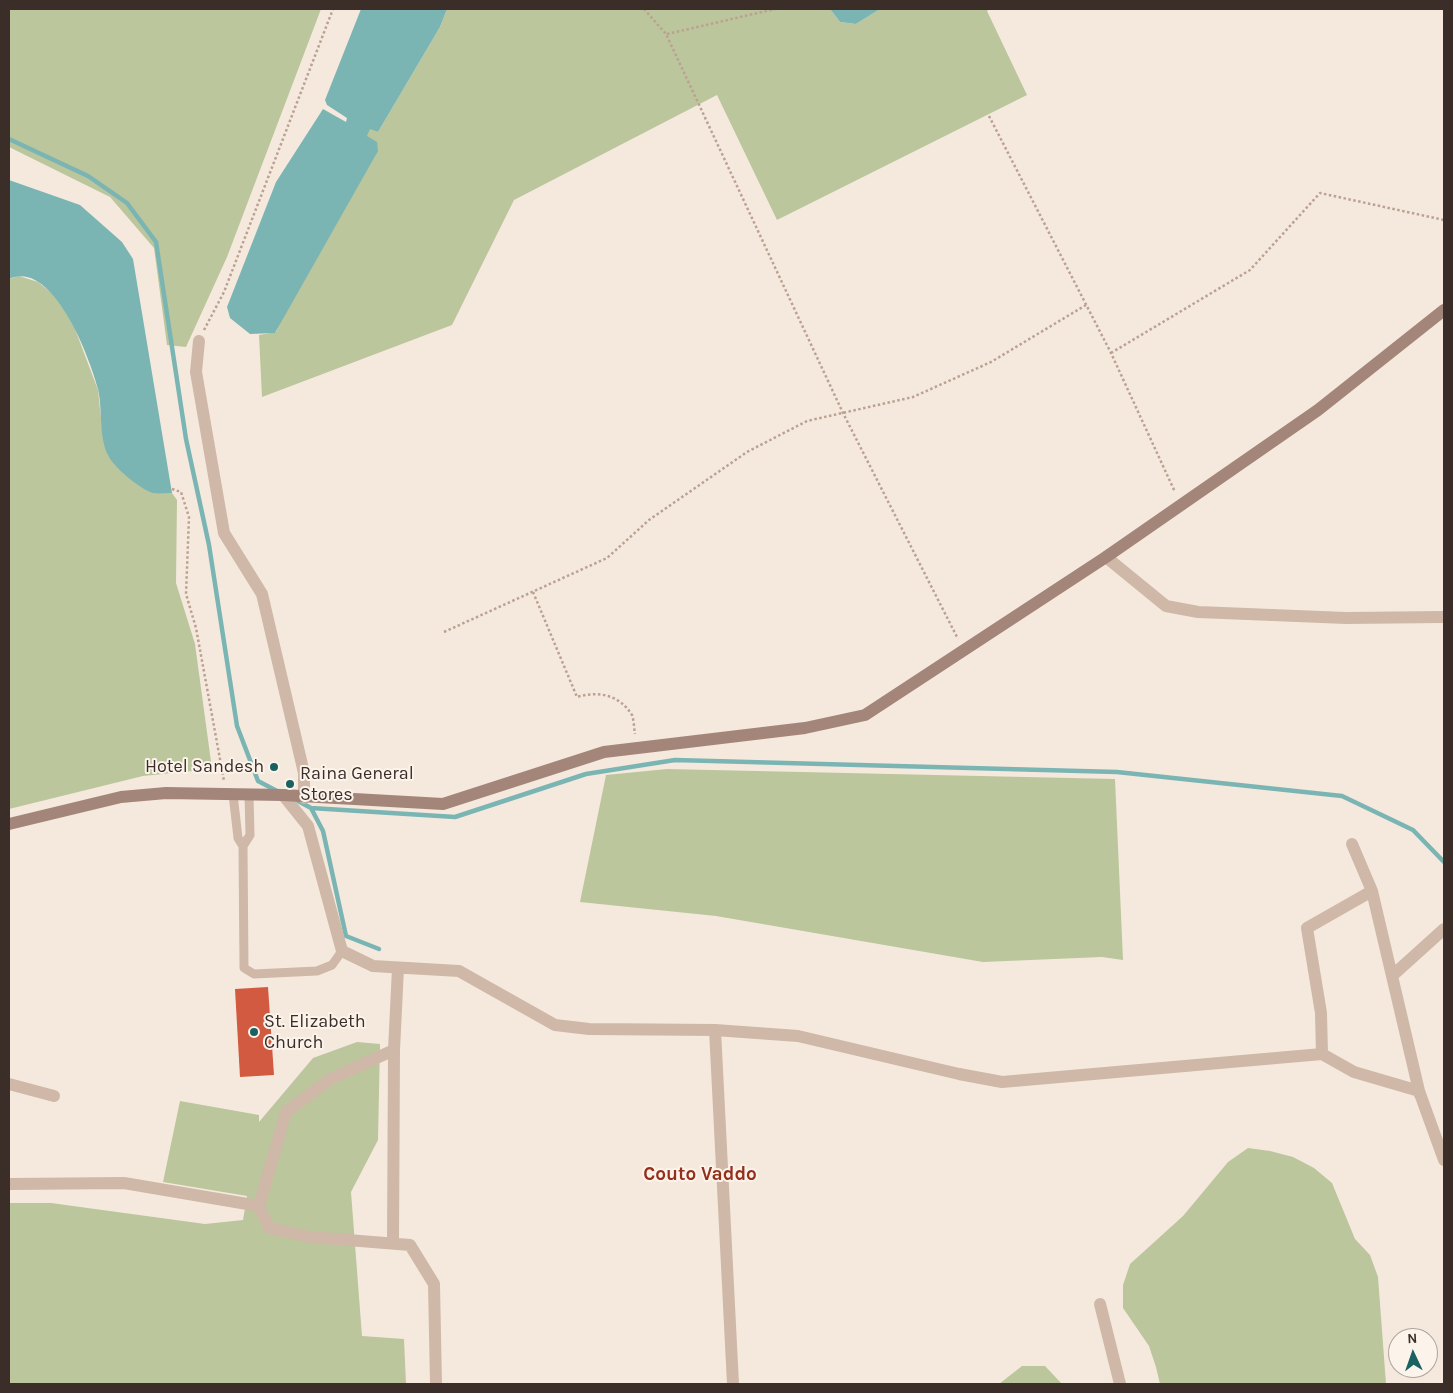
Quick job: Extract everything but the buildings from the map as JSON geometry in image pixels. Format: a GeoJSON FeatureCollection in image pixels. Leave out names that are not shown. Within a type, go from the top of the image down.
{"type":"FeatureCollection","features":[{"type":"Feature","properties":{"kind":"street"},"geometry":{"type":"LineString","coordinates":[[9,824],[121,797],[166,793],[284,795],[443,804],[604,752],[805,728],[865,715],[1106,557],[1318,410],[1444,310]]}},
{"type":"Feature","properties":{"kind":"street"},"geometry":{"type":"LineString","coordinates":[[199,340],[196,372],[224,533],[262,594],[304,773],[303,797]]}},
{"type":"Feature","properties":{"kind":"street"},"geometry":{"type":"LineString","coordinates":[[1106,557],[1166,606],[1198,612],[1346,618],[1444,616]]}},
{"type":"Feature","properties":{"kind":"street"},"geometry":{"type":"LineString","coordinates":[[284,795],[308,826],[342,951],[373,966],[459,971],[555,1025],[590,1029],[715,1030],[798,1036],[959,1074],[1002,1082],[1322,1054],[1354,1072],[1419,1091],[1420,1094]]}},
{"type":"Feature","properties":{"kind":"street"},"geometry":{"type":"LineString","coordinates":[[1352,844],[1372,891],[1420,1094],[1444,1160]]}},
{"type":"Feature","properties":{"kind":"street"},"geometry":{"type":"LineString","coordinates":[[1322,1054],[1321,1013],[1308,928],[1372,891]]}},
{"type":"Feature","properties":{"kind":"street"},"geometry":{"type":"LineString","coordinates":[[1393,975],[1444,929]]}},
{"type":"Feature","properties":{"kind":"street"},"geometry":{"type":"LineString","coordinates":[[393,1243],[394,1050],[398,968]]}},
{"type":"Feature","properties":{"kind":"street"},"geometry":{"type":"LineString","coordinates":[[715,1030],[733,1384]]}},
{"type":"Feature","properties":{"kind":"street"},"geometry":{"type":"LineString","coordinates":[[394,1050],[330,1079],[286,1112],[259,1206],[269,1228],[310,1237],[410,1244],[434,1284],[436,1384]]}},
{"type":"Feature","properties":{"kind":"street"},"geometry":{"type":"LineString","coordinates":[[9,1084],[54,1096]]}},
{"type":"Feature","properties":{"kind":"street"},"geometry":{"type":"LineString","coordinates":[[9,1184],[124,1183],[259,1206]]}},
{"type":"Feature","properties":{"kind":"street"},"geometry":{"type":"LineString","coordinates":[[1100,1304],[1120,1384]]}},
{"type":"Feature","properties":{"kind":"lane"},"geometry":{"type":"LineString","coordinates":[[230,794],[238,838],[243,846],[244,968],[254,974],[317,971],[332,964],[342,951]]}},
{"type":"Feature","properties":{"kind":"lane"},"geometry":{"type":"LineString","coordinates":[[243,846],[250,835],[249,794]]}},
{"type":"Feature","properties":{"kind":"path"},"geometry":{"type":"LineString","coordinates":[[199,340],[224,292],[333,9]]}},
{"type":"Feature","properties":{"kind":"path"},"geometry":{"type":"LineString","coordinates":[[644,9],[666,34],[843,413],[964,651]]}},
{"type":"Feature","properties":{"kind":"path"},"geometry":{"type":"LineString","coordinates":[[666,34],[774,9]]}},
{"type":"Feature","properties":{"kind":"path"},"geometry":{"type":"LineString","coordinates":[[989,116],[1111,353],[1181,505]]}},
{"type":"Feature","properties":{"kind":"path"},"geometry":{"type":"LineString","coordinates":[[1111,353],[1250,270],[1320,193],[1444,220]]}},
{"type":"Feature","properties":{"kind":"path"},"geometry":{"type":"LineString","coordinates":[[444,632],[607,558],[649,520],[747,452],[807,421],[912,397],[991,362],[1086,305]]}},
{"type":"Feature","properties":{"kind":"path"},"geometry":{"type":"LineString","coordinates":[[172,489],[181,492],[188,517],[186,594],[196,628],[230,794]]}},
{"type":"Feature","properties":{"kind":"path"},"geometry":{"type":"LineString","coordinates":[[532,592],[577,697],[590,693],[613,696],[632,716],[636,748]]}},
{"type":"Feature","properties":{"kind":"green space"},"geometry":{"type":"Polygon","coordinates":[[[9,9],[321,9],[227,257],[186,347],[167,345],[154,248],[110,197],[9,147],[9,9]]]}},
{"type":"Feature","properties":{"kind":"green space"},"geometry":{"type":"Polygon","coordinates":[[[447,9],[830,9],[840,22],[856,24],[880,9],[990,9],[987,11],[1027,95],[777,220],[717,95],[514,200],[452,325],[262,397],[259,335],[276,332],[370,128],[378,132],[440,27],[447,9]]]}},
{"type":"Feature","properties":{"kind":"green space"},"geometry":{"type":"Polygon","coordinates":[[[19,276],[38,282],[54,295],[66,311],[75,329],[98,390],[102,428],[109,456],[152,492],[172,493],[177,500],[176,583],[195,644],[212,769],[143,776],[9,809],[9,279],[19,276]]]}},
{"type":"Feature","properties":{"kind":"green space"},"geometry":{"type":"Polygon","coordinates":[[[667,769],[1115,779],[1123,960],[1102,957],[983,962],[716,916],[580,902],[606,775],[667,769]]]}},
{"type":"Feature","properties":{"kind":"green space"},"geometry":{"type":"Polygon","coordinates":[[[357,1042],[380,1044],[378,1140],[351,1192],[362,1336],[404,1339],[406,1384],[9,1384],[9,1203],[51,1203],[205,1224],[243,1220],[247,1196],[163,1182],[180,1101],[259,1115],[259,1122],[313,1058],[357,1042]]]}},
{"type":"Feature","properties":{"kind":"green space"},"geometry":{"type":"Polygon","coordinates":[[[1248,1148],[1293,1157],[1314,1168],[1332,1183],[1355,1239],[1370,1255],[1378,1277],[1386,1384],[1160,1384],[1149,1346],[1123,1308],[1123,1285],[1130,1264],[1183,1216],[1228,1162],[1248,1148]]]}},
{"type":"Feature","properties":{"kind":"green space"},"geometry":{"type":"Polygon","coordinates":[[[1022,1366],[1045,1366],[1062,1384],[999,1384],[1022,1366]]]}},
{"type":"Feature","properties":{"kind":"water"},"geometry":{"type":"Polygon","coordinates":[[[361,9],[447,9],[440,27],[378,132],[370,129],[367,136],[377,142],[378,151],[275,333],[250,334],[230,318],[227,307],[276,182],[323,109],[346,122],[347,118],[327,105],[325,100],[361,9]]]}},
{"type":"Feature","properties":{"kind":"water"},"geometry":{"type":"Polygon","coordinates":[[[830,9],[880,9],[856,24],[840,22],[830,9]]]}},
{"type":"Feature","properties":{"kind":"water"},"geometry":{"type":"Polygon","coordinates":[[[9,180],[80,205],[122,242],[133,259],[172,493],[153,493],[148,491],[128,478],[112,462],[103,441],[98,389],[94,375],[78,335],[67,315],[54,297],[40,283],[25,277],[9,279],[9,180]]]}},
{"type":"Feature","properties":{"kind":"waterway"},"geometry":{"type":"LineString","coordinates":[[9,139],[88,176],[127,203],[156,242],[186,439],[209,545],[237,726],[258,781],[277,791]]}},
{"type":"Feature","properties":{"kind":"waterway"},"geometry":{"type":"LineString","coordinates":[[298,801],[311,808],[455,817],[586,774],[675,760],[1117,772],[1342,796],[1413,830],[1444,862]]}},
{"type":"Feature","properties":{"kind":"waterway"},"geometry":{"type":"LineString","coordinates":[[311,808],[323,831],[346,936],[379,949]]}},
{"type":"Feature","properties":{"kind":"place","name":"Hotel Sandesh"},"geometry":{"type":"Point","coordinates":[274,767]}},
{"type":"Feature","properties":{"kind":"place","name":"Raina General Stores"},"geometry":{"type":"Point","coordinates":[290,784]}},
{"type":"Feature","properties":{"kind":"place","name":"St. Elizabeth Church"},"geometry":{"type":"Point","coordinates":[254,1032]}},
{"type":"Feature","properties":{"kind":"district","name":"Couto Vaddo"},"geometry":{"type":"Point","coordinates":[700,1175]}}]}
